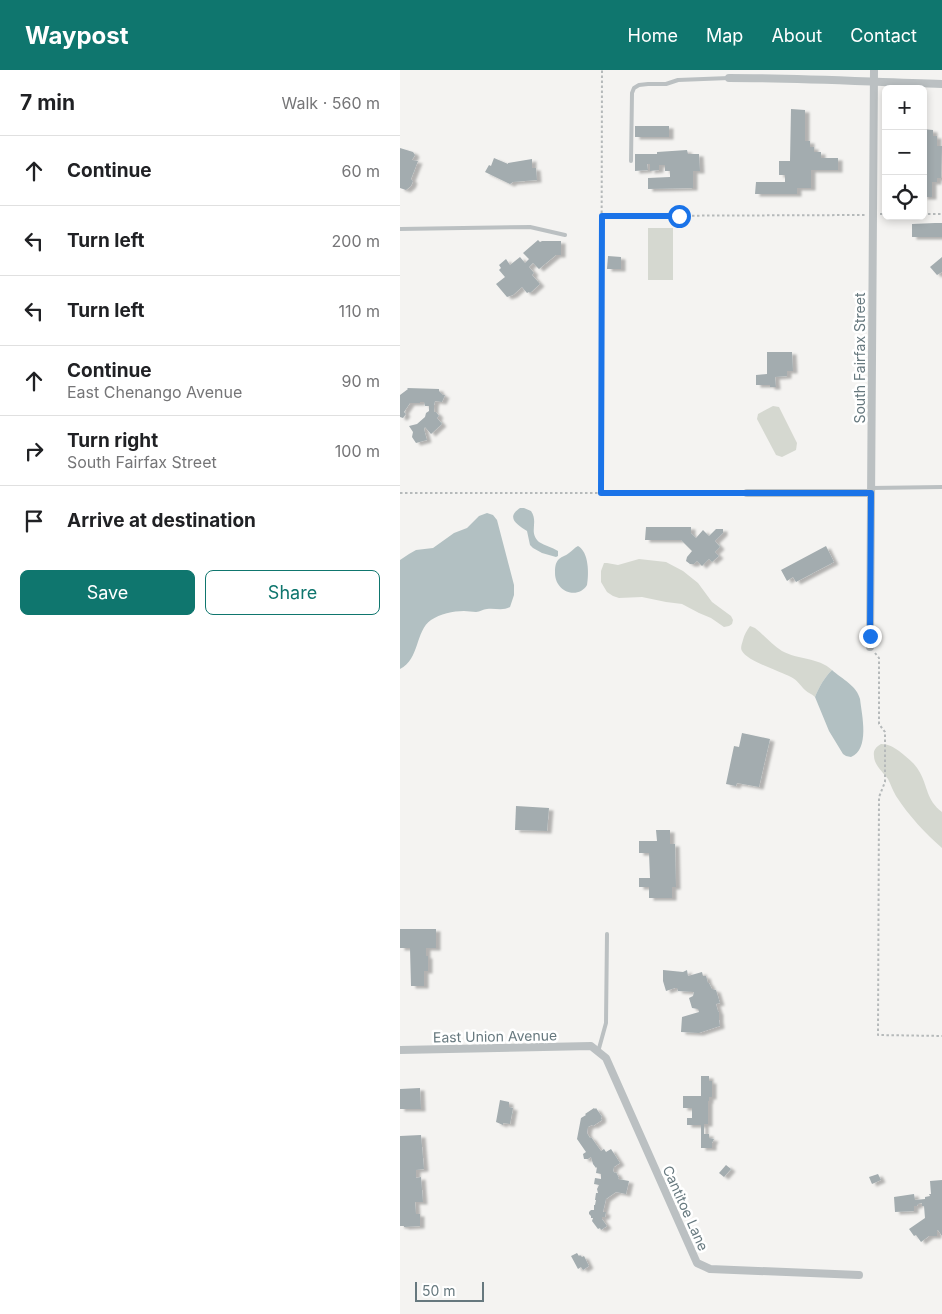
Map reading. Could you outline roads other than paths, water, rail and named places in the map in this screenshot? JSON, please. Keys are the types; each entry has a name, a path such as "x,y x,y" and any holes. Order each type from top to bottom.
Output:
{"street":[{"name":"South Fairfax Street","path":"870,647 874,70"},
{"path":"730,78 791,78 942,84"},
{"path":"747,494 871,491"},
{"name":"Cantitoe Lane","path":"591,1046 606,1058 697,1263 710,1269 859,1275"},
{"name":"East Union Avenue","path":"400,1050 591,1046"}],"lane":[{"path":"630,161 632,93 634,88 648,84 666,84 678,80 730,78"},
{"path":"400,229 522,226 540,228 565,236"},
{"path":"871,491 942,487"},
{"path":"598,1052 606,1023 607,934"}]}
